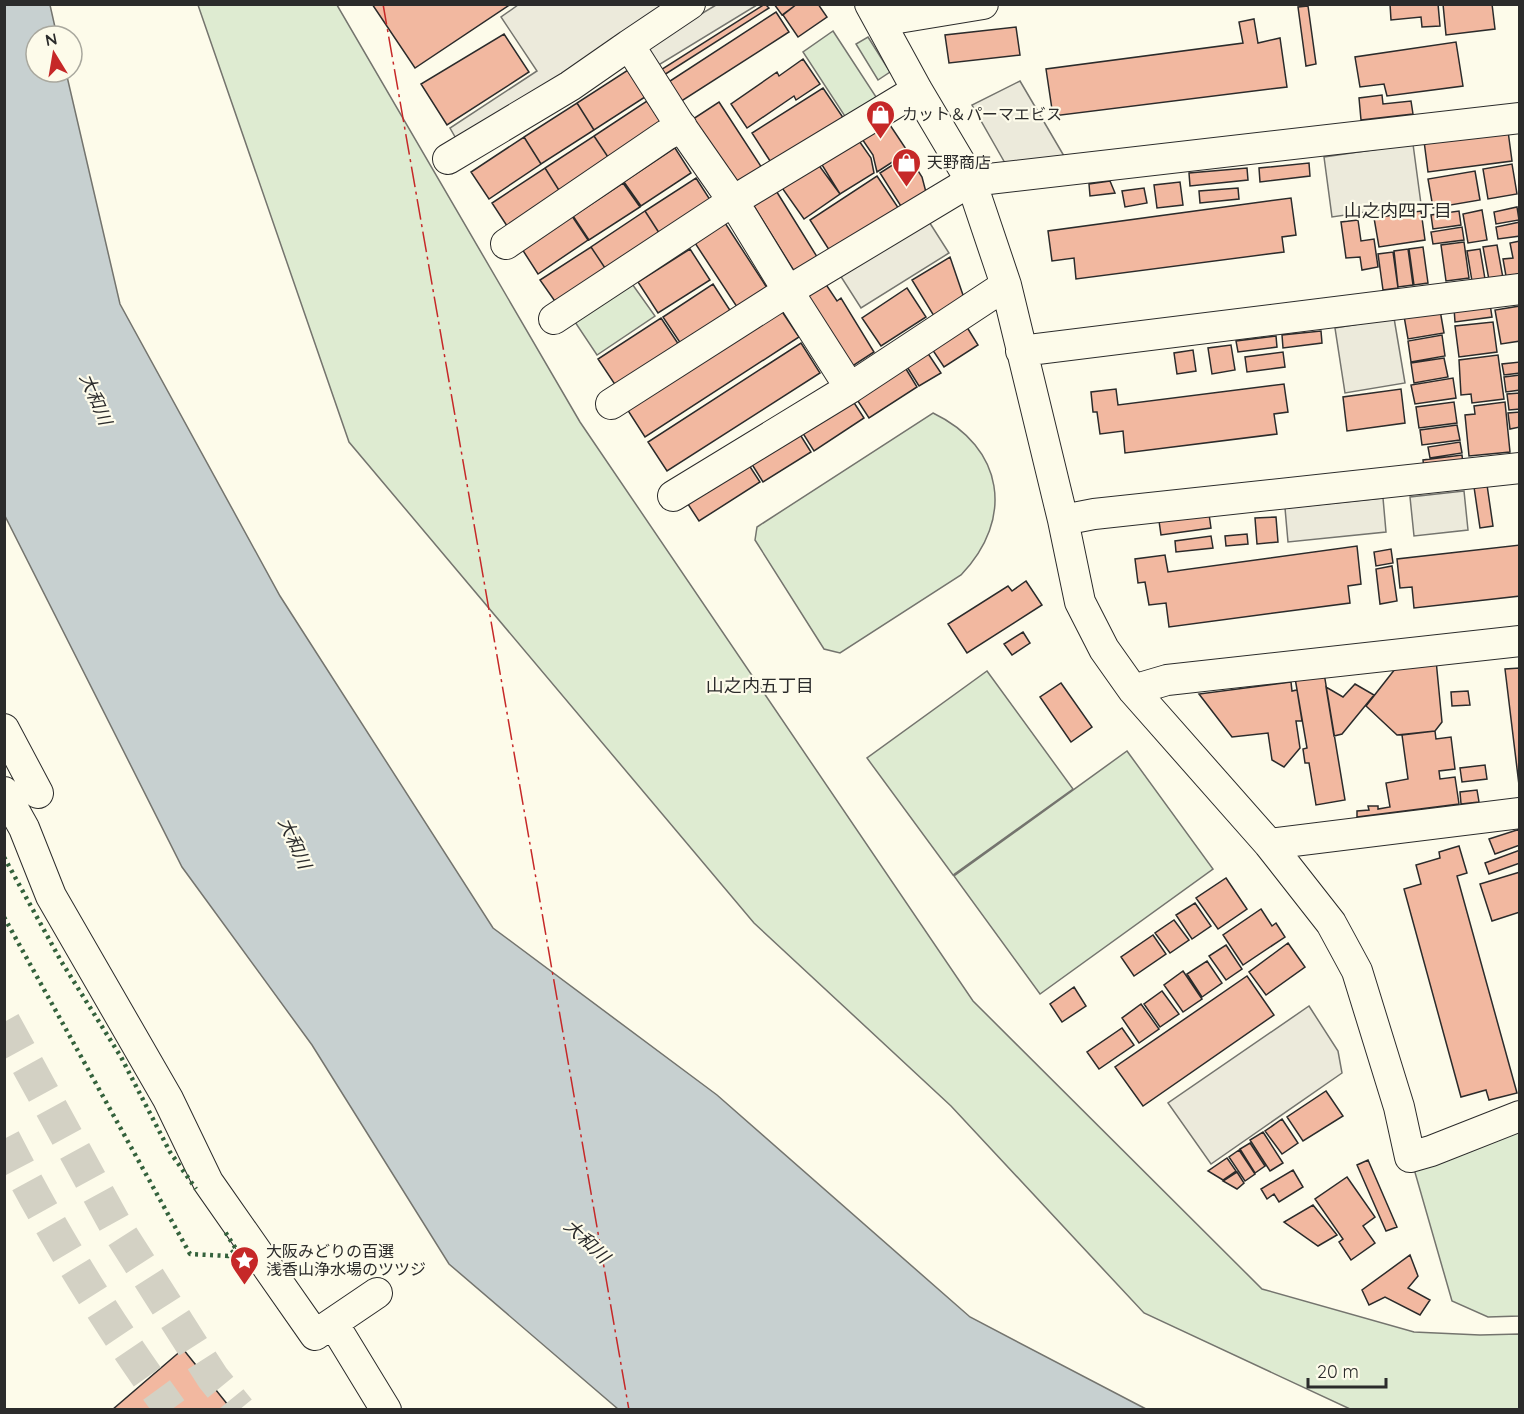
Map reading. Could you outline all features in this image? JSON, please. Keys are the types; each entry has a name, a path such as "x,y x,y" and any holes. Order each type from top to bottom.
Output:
{"street":[{"path":"448,159 570,86 690,4"},
{"path":"983,4 875,13 971,181 1006,285 1063,520 1080,602 1104,649 1133,690 1269,844 1331,923 1357,971 1399,1107 1410,1157 1520,1116"},
{"path":"629,45 733,201 850,388"},
{"path":"554,319 733,201 917,90"},
{"path":"611,404 788,291 971,181 1520,118"},
{"path":"506,244 666,135 682,127"},
{"path":"673,496 850,388 1006,285"},
{"path":"1021,351 1520,289"},
{"path":"1063,520 1094,514 1520,468"},
{"path":"1133,690 1167,680 1520,640"},
{"path":"4,729 38,793"},
{"path":"4,792 24,828 51,896 168,1099 208,1182 315,1335 378,1293"},
{"path":"1269,844 1520,813"},
{"path":"333,1323 386,1410"}],"green space":[{"path":"198,5 337,5 580,422 973,1001 1262,1289 1414,1332 1519,1334 1519,1409 1350,1409 1144,1313 951,1106 754,923 349,442"},
{"path":"833,31 880,103 850,124 803,52"},
{"path":"868,37 890,72 878,80 856,44"},
{"path":"630,281 655,316 597,355 573,319"},
{"path":"933,413 957,427 975,445 987,464 994,486 995,508 989,531 978,553 961,575 840,653 824,649 755,540 757,527"},
{"path":"987,671 1073,789 953,875 867,758"},
{"path":"1127,751 1213,869 1040,994 954,876"},
{"path":"1519,1125 1519,1316 1488,1317 1452,1301 1414,1169"}],"shaded area":[{"path":"518,5 668,5 458,142 450,128 537,71 501,17"},
{"path":"716,5 757,5 657,66 646,47"},
{"path":"1020,81 1064,156 1005,163 972,105"},
{"path":"1413,144 1421,204 1332,217 1324,157"},
{"path":"926,217 949,253 861,308 838,272"},
{"path":"1394,318 1405,383 1345,393 1335,328"},
{"path":"1464,491 1468,530 1414,536 1410,497"},
{"path":"1383,498 1386,532 1288,542 1285,508"},
{"path":"1309,1006 1338,1051 1342,1073 1211,1164 1168,1103"}],"water":[{"name":"大和川","path":"5,4 50,5 54,24 24,24 24,84 69,84 120,304 280,596 493,928 717,1095 970,1317 1146,1409 618,1409 449,1264 312,1045 182,867 5,516"}],"building":[{"path":"372,4 511,4 415,68"},
{"path":"765,4 769,8 664,75 659,71"},
{"path":"774,4 797,4 782,15"},
{"path":"797,4 818,4 827,17 798,37 783,15"},
{"path":"1390,4 1438,4 1440,26 1422,27 1421,17 1391,20"},
{"path":"1443,4 1492,4 1495,29 1446,35"},
{"path":"1308,6 1316,64 1306,66 1298,7"},
{"path":"776,12 789,32 680,102 667,83"},
{"path":"1254,19 1258,43 1280,38 1287,87 1053,116 1046,69 1243,43 1239,22"},
{"path":"1016,27 1020,55 949,63 945,35"},
{"path":"504,34 529,72 447,125 421,84"},
{"path":"1456,42 1463,86 1387,96 1384,84 1360,87 1355,57"},
{"path":"803,59 820,84 796,100 794,96 747,128 731,104 777,72 779,76"},
{"path":"628,70 645,97 594,130 577,103"},
{"path":"823,88 844,119 772,164 752,133"},
{"path":"1382,95 1383,104 1411,101 1413,114 1361,120 1359,98"},
{"path":"647,101 665,128 612,163 594,136"},
{"path":"719,102 764,171 735,189 690,121"},
{"path":"577,103 594,130 541,164 524,137"},
{"name":"カット＆パーマエビス","path":"884,116 908,152 877,172 873,155 858,133"},
{"path":"1508,131 1512,161 1428,172 1424,141"},
{"path":"855,135 871,158 874,173 840,194 819,160"},
{"path":"594,136 612,163 562,195 545,168"},
{"path":"524,137 541,164 489,199 471,172"},
{"path":"675,148 691,173 641,206 624,182"},
{"name":"天野商店","path":"908,155 922,177 927,196 904,211 880,173"},
{"path":"815,160 840,194 804,219 780,185"},
{"path":"1309,163 1310,176 1260,182 1259,168"},
{"path":"1512,164 1517,194 1488,199 1483,169"},
{"path":"545,168 562,195 509,229 492,203"},
{"path":"1247,168 1248,180 1190,186 1189,173"},
{"path":"1475,171 1480,200 1433,208 1428,179"},
{"path":"877,176 901,212 833,256 810,220"},
{"path":"696,178 714,206 663,239 645,211"},
{"path":"1110,181 1115,193 1090,196 1089,184"},
{"path":"1180,182 1183,205 1157,208 1154,185"},
{"path":"623,183 640,207 589,240 573,216"},
{"path":"1144,188 1147,203 1125,207 1122,191"},
{"path":"1238,188 1239,199 1200,203 1199,191"},
{"path":"775,189 819,260 796,274 752,203"},
{"path":"1291,198 1296,235 1282,237 1284,252 1076,279 1074,258 1052,261 1048,231"},
{"path":"1517,207 1519,220 1496,224 1494,212"},
{"path":"1482,210 1487,240 1468,243 1463,214"},
{"path":"645,211 663,239 609,274 591,247"},
{"path":"1421,211 1425,240 1379,247 1374,218"},
{"path":"1459,211 1461,225 1433,229 1431,215"},
{"path":"572,216 588,240 538,274 522,249"},
{"path":"1358,220 1361,241 1374,239 1378,267 1362,270 1360,257 1346,258 1341,222"},
{"path":"1520,222 1520,236 1498,239 1496,227"},
{"path":"725,223 771,294 741,313 695,243"},
{"path":"1462,227 1464,240 1433,244 1431,232"},
{"path":"1520,241 1520,274 1506,276 1503,259 1513,258 1510,243"},
{"path":"1464,242 1469,278 1446,281 1441,245"},
{"path":"1497,245 1503,278 1489,280 1483,247"},
{"path":"591,247 609,274 559,307 540,280"},
{"path":"1423,247 1428,283 1414,285 1409,249"},
{"path":"690,249 710,280 658,313 638,282"},
{"path":"1408,249 1413,285 1398,287 1394,251"},
{"path":"1480,249 1485,279 1472,281 1467,251"},
{"path":"1393,252 1398,288 1383,290 1378,254"},
{"path":"950,257 964,298 934,316 912,280"},
{"path":"825,283 837,301 841,298 874,352 851,367 806,295"},
{"path":"713,284 733,315 683,347 663,317"},
{"path":"907,288 926,317 881,346 862,318"},
{"path":"1490,304 1492,317 1455,322 1454,308"},
{"path":"1520,306 1520,341 1501,344 1495,310"},
{"path":"781,310 799,337 645,437 627,409"},
{"path":"1440,310 1444,333 1408,339 1404,316"},
{"path":"661,318 681,348 618,389 598,359"},
{"path":"1493,322 1497,352 1459,357 1455,326"},
{"path":"965,324 978,345 944,367 930,346"},
{"path":"1321,331 1322,343 1283,348 1282,335"},
{"path":"1442,335 1445,356 1411,362 1408,341"},
{"path":"1276,336 1277,347 1238,352 1236,341"},
{"path":"801,343 820,373 667,471 648,442"},
{"path":"1231,345 1235,370 1212,374 1208,348"},
{"path":"925,349 941,373 919,386 904,362"},
{"path":"1193,350 1196,371 1177,374 1174,353"},
{"path":"1283,352 1285,367 1247,372 1245,357"},
{"path":"1498,355 1504,399 1472,403 1471,394 1461,395 1459,360"},
{"path":"1444,358 1448,377 1414,383 1411,363"},
{"path":"1520,362 1520,373 1504,375 1502,364"},
{"path":"903,364 917,387 869,418 854,395"},
{"path":"1520,375 1520,390 1506,392 1504,377"},
{"path":"1453,378 1456,398 1415,404 1411,385"},
{"path":"1284,384 1288,412 1274,414 1277,434 1125,453 1123,431 1100,434 1097,412 1093,412 1091,392 1116,389 1118,405"},
{"path":"1401,389 1405,423 1347,431 1343,397"},
{"path":"1520,393 1520,409 1509,410 1507,394"},
{"path":"849,395 864,418 814,451 799,427"},
{"path":"1454,402 1457,423 1419,428 1416,407"},
{"path":"1505,402 1510,452 1469,456 1465,415 1475,414 1474,406"},
{"path":"1520,412 1520,427 1510,429 1508,413"},
{"path":"1457,425 1460,440 1422,445 1420,430"},
{"path":"796,428 811,452 763,482 748,458"},
{"path":"1460,442 1462,453 1430,458 1428,447"},
{"path":"1462,455 1463,464 1424,469 1423,460"},
{"path":"745,459 760,482 699,521 684,498"},
{"path":"1487,485 1493,526 1480,528 1474,487"},
{"path":"1209,514 1211,528 1161,535 1159,521"},
{"path":"1276,517 1278,542 1257,544 1255,518"},
{"path":"1247,534 1248,544 1226,546 1225,536"},
{"path":"1211,536 1213,548 1176,552 1175,541"},
{"path":"1520,545 1520,596 1414,608 1412,587 1400,588 1397,559"},
{"path":"1357,546 1361,584 1348,586 1350,603 1169,627 1166,603 1149,605 1145,582 1138,583 1135,559 1165,555 1168,572"},
{"path":"1391,549 1393,563 1376,566 1374,552"},
{"path":"1392,566 1397,601 1380,604 1376,569"},
{"path":"1026,581 1042,605 967,653 948,624 1008,586 1012,591"},
{"path":"1023,632 1030,643 1012,655 1004,644"},
{"path":"1436,660 1442,722 1435,731 1397,735 1366,706 1399,664"},
{"path":"1520,668 1520,785 1519,785 1505,669"},
{"path":"1324,673 1345,800 1316,805 1309,763 1305,763 1303,749 1307,748 1295,678"},
{"path":"1291,682 1292,691 1297,690 1302,721 1296,721 1300,748 1284,767 1272,760 1268,733 1232,737 1199,694"},
{"path":"1061,683 1092,727 1071,742 1040,697"},
{"path":"1355,684 1374,695 1342,734 1334,736 1326,687 1343,697"},
{"path":"1468,691 1470,705 1452,706 1451,692"},
{"path":"1435,731 1436,739 1451,737 1455,769 1439,771 1440,779 1455,777 1459,804 1357,817 1357,811 1369,810 1368,806 1378,806 1378,809 1390,807 1386,783 1408,779 1402,735"},
{"path":"1485,765 1487,779 1462,782 1460,768"},
{"path":"1477,790 1479,802 1461,804 1460,792"},
{"path":"1520,829 1520,845 1495,854 1489,839"},
{"path":"1459,846 1467,873 1457,876 1517,1093 1489,1100 1486,1090 1461,1097 1404,889 1421,884 1416,865 1440,858 1439,852"},
{"path":"1520,850 1520,863 1489,874 1485,863"},
{"path":"1520,872 1520,912 1492,921 1480,884"},
{"path":"1226,878 1247,909 1218,929 1196,898"},
{"path":"1195,903 1211,926 1192,939 1176,915"},
{"path":"1261,909 1272,926 1276,923 1285,937 1243,965 1223,935"},
{"path":"1174,920 1189,940 1170,953 1155,933"},
{"path":"1153,935 1166,954 1134,976 1121,957"},
{"path":"1288,943 1305,967 1266,995 1249,972"},
{"path":"1226,945 1242,969 1226,980 1209,956"},
{"path":"1207,961 1222,983 1202,997 1187,974"},
{"path":"1183,971 1202,999 1183,1012 1164,985"},
{"path":"1247,976 1274,1015 1143,1106 1115,1067"},
{"path":"1074,987 1086,1006 1062,1022 1050,1004"},
{"path":"1162,991 1179,1014 1160,1027 1144,1004"},
{"path":"1141,1004 1159,1029 1139,1043 1122,1018"},
{"path":"1122,1028 1134,1045 1099,1069 1087,1052"},
{"path":"1326,1091 1343,1116 1303,1141 1287,1117"},
{"path":"1282,1119 1298,1143 1282,1154 1265,1131"},
{"path":"1263,1132 1283,1163 1270,1171 1250,1140"},
{"path":"1250,1143 1265,1166 1255,1173 1240,1149"},
{"path":"1239,1150 1255,1174 1245,1181 1229,1157"},
{"path":"1227,1158 1236,1171 1223,1180 1208,1171"},
{"path":"1368,1160 1397,1227 1386,1231 1357,1165"},
{"path":"1293,1170 1303,1187 1279,1202 1274,1194 1267,1199 1261,1189"},
{"path":"1237,1172 1244,1183 1237,1189 1223,1181"},
{"path":"1347,1177 1375,1217 1363,1226 1375,1243 1351,1260 1339,1242 1343,1239 1315,1199"},
{"path":"1313,1205 1337,1235 1318,1246 1284,1222"},
{"path":"1410,1255 1418,1276 1408,1288 1430,1300 1420,1315 1385,1297 1369,1305 1362,1290"},
{"path":"183,1349 232,1410 112,1410"}],"tunnel":[{"path":"4,1022 117,1228 213,1378 239,1410"},
{"path":"4,1139 41,1209 82,1278 125,1345 171,1410"}],"hedge":[{"path":"4,857 61,961 121,1057 170,1152 196,1189"},
{"path":"4,917 190,1254 228,1256 236,1249 224,1230"}],"power":[{"path":"383,4 629,1410"}],"place":[{"name":"カット＆パーマエビス","path":"881,140"},
{"name":"天野商店","path":"906,188"},
{"name":"大阪みどりの百選 浅香山浄水場のツツジ","path":"245,1286"}],"district":[{"name":"山之内四丁目","path":"1398,210"},
{"name":"山之内五丁目","path":"760,685"}]}
